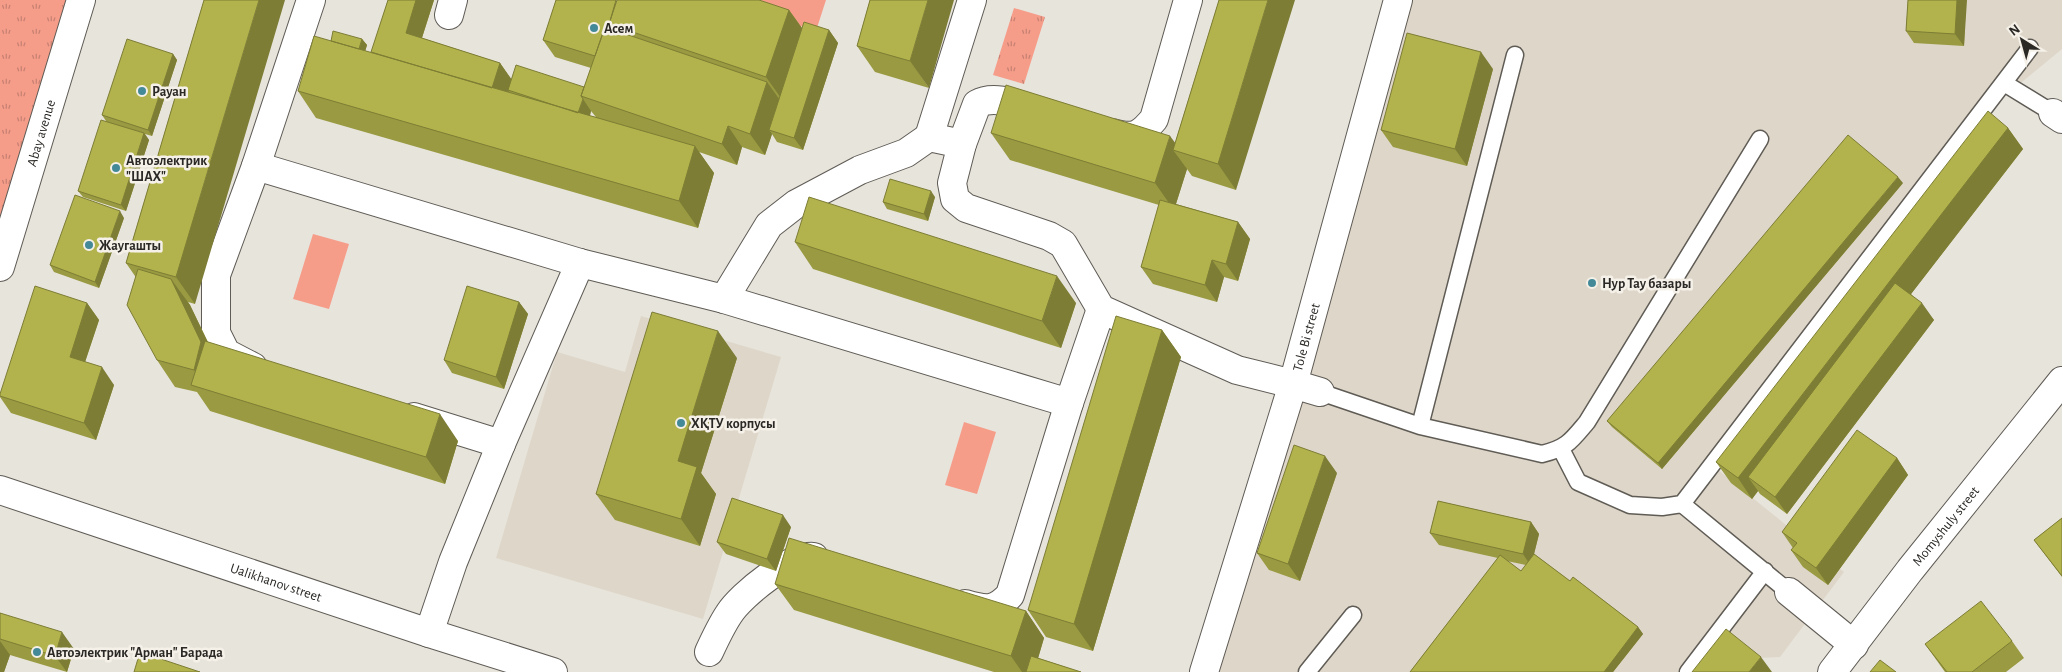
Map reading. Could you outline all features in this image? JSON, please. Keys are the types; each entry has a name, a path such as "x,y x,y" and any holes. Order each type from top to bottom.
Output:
{"street":[{"name":"Abay avenue","path":"0,267 81,0"},
{"path":"275,374 256,369 226,353 216,333 216,275 256,166 311,0"},
{"path":"724,299 769,226 796,204 860,170 906,153 929,137 972,0"},
{"path":"1090,126 1127,137 1143,132 1154,119 1188,0"},
{"name":"Tole Bi street","path":"1204,672 1293,384 1398,0"},
{"path":"1062,118 997,100 986,99 977,104 962,144 952,183 955,198 966,208 1049,236 1063,244 1101,310 1237,370 1320,392"},
{"path":"929,137 962,144"},
{"path":"256,166 580,263 724,299 1069,403"},
{"path":"429,633 454,562 501,444 580,263"},
{"path":"939,595 985,610 997,606 1010,595 1069,403 1101,310"},
{"name":"Momyshuly street","path":"1832,672 1910,570 2062,381"},
{"path":"388,409 501,444"},
{"name":"Ualikhanov street","path":"0,490 429,633 519,667 554,672"},
{"path":"709,652 730,612 748,594 780,570 798,559 811,556 838,563"},
{"path":"1789,592 1854,645"}],"lane":[{"path":"1682,504 2030,48"},
{"path":"1420,426 1515,55"},
{"path":"2004,83 2057,116"},
{"path":"1320,392 1420,426 1542,454 1561,449 1570,444 1587,422 1760,139"},
{"path":"1561,449 1578,482 1630,505 1662,506 1682,504 1789,592"},
{"path":"1688,672 1765,571"},
{"path":"1307,672 1353,614"}],"shaded area":[{"name":"Нур Тау базары","path":"1412,0 2062,0 2062,49 1999,101 1712,465 1844,572 1780,657 1757,658 1723,672 1216,672"},
{"path":"641,316 781,357 703,619 496,558 557,352 625,372"}],"green space":[{"path":"0,0 78,0 0,259"},
{"path":"739,0 826,0 816,31 737,6"},
{"path":"1014,8 1045,17 1024,84 993,75"},
{"path":"313,234 349,244 329,309 293,299"},
{"path":"964,422 996,432 977,494 945,485"}],"building":[{"path":"204,0 259,0 176,277 126,263"},
{"path":"388,0 416,0 406,33 500,63 492,88 371,52"},
{"path":"556,0 616,0 608,28 605,27 595,56 543,40"},
{"path":"617,0 759,0 789,10 766,77 609,24"},
{"path":"870,0 928,0 910,61 857,46"},
{"path":"1219,0 1268,0 1218,164 1173,150"},
{"path":"1908,0 1957,0 1955,34 1906,31"},
{"path":"804,22 829,30 794,138 769,130"},
{"path":"605,27 767,82 750,134 728,126 722,144 581,96"},
{"path":"333,31 362,39 359,49 331,41"},
{"path":"1407,33 1481,52 1455,149 1381,130"},
{"path":"314,36 695,146 679,201 298,91"},
{"name":"Рауан","path":"127,39 173,54 148,130 102,115"},
{"path":"516,65 584,87 581,96 583,99 578,113 508,90"},
{"path":"1006,85 1170,136 1155,183 991,133"},
{"path":"1988,111 2008,128 1738,478 1716,462"},
{"name":"Автоэлектрик \"ШАХ\"","path":"101,120 144,133 121,205 78,191"},
{"path":"1848,135 1898,177 1658,463 1607,421"},
{"path":"890,179 931,191 924,214 883,202"},
{"name":"Жаугашты","path":"75,195 120,211 95,282 50,265"},
{"path":"809,197 1057,276 1042,321 795,242"},
{"path":"1160,200 1238,222 1226,264 1212,260 1205,285 1141,267"},
{"path":"138,269 171,279 201,342 194,370 157,360 127,305"},
{"path":"1895,283 1922,303 1775,497 1748,477"},
{"path":"35,286 87,303 70,357 102,367 84,423 0,396"},
{"path":"467,286 519,302 496,377 444,360"},
{"path":"652,312 718,331 678,461 697,467 681,519 596,494"},
{"path":"1116,316 1162,330 1074,624 1028,610"},
{"path":"205,341 440,414 426,457 191,385"},
{"path":"1857,430 1897,458 1816,568 1791,550 1797,543 1782,532"},
{"path":"1294,445 1325,456 1288,564 1257,553"},
{"path":"732,498 783,515 767,559 717,542"},
{"path":"1438,501 1531,522 1523,554 1430,533"},
{"path":"2062,518 2062,576 2034,540"},
{"path":"789,538 1026,611 1011,656 775,584"},
{"path":"1534,554 1570,581 1573,577 1638,627 1604,672 1410,672 1500,555 1521,571"},
{"path":"1981,601 2012,641 1972,672 1947,672 1925,644"},
{"path":"0,613 62,632 55,656 0,639"},
{"path":"1726,629 1761,657 1749,672 1692,672"},
{"path":"140,652 200,672 134,672"},
{"path":"1031,656 1081,672 1026,672"},
{"path":"1880,660 1896,672 1870,672"}],"place":[{"name":"Асем","path":"594,28"},
{"name":"Рауан","path":"142,91"},
{"name":"Автоэлектрик \"ШАХ\"","path":"116,168"},
{"name":"Жаугашты","path":"89,245"},
{"name":"Нур Тау базары","path":"1592,283"},
{"name":"ХҚТУ корпусы","path":"681,423"},
{"name":"Автоэлектрик \"Арман\" Барада","path":"37,652"}]}
